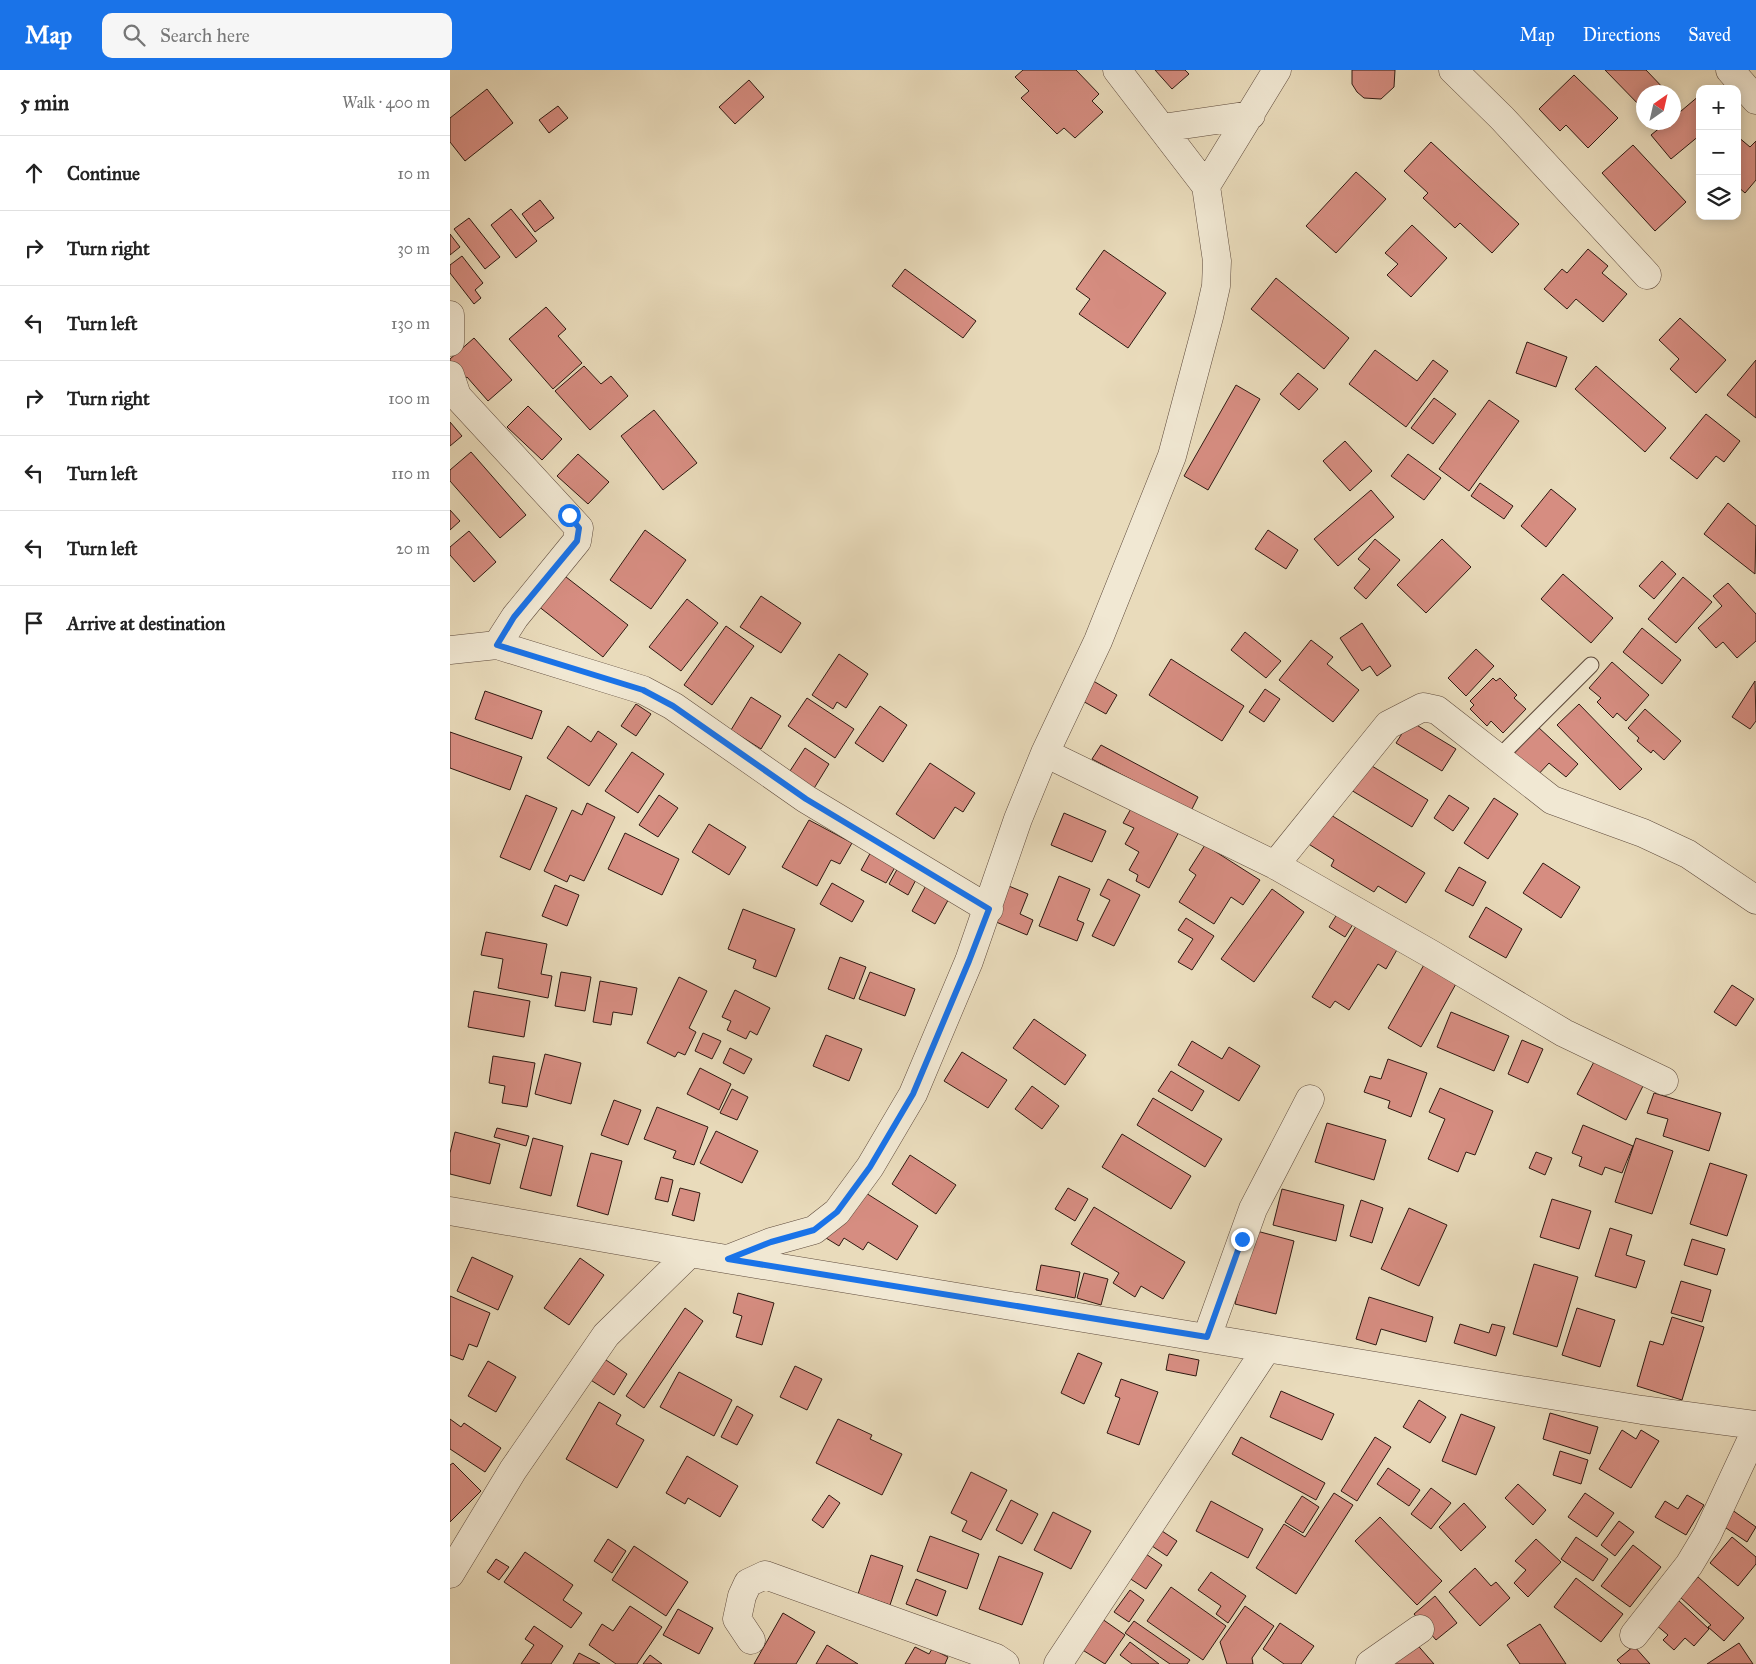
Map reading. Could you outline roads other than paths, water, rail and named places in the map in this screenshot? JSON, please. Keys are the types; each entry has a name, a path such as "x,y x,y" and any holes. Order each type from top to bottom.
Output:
{"street":[{"path":"728,1259 771,1242 814,1230 837,1212 870,1167 913,1094 989,909 1018,819 1045,753 1098,641 1172,456 1216,286 1217,261 1206,186 1117,70"},
{"path":"1206,186 1277,70"},
{"path":"1453,70 1502,118 1647,275"},
{"path":"1730,70 1756,100"},
{"path":"1162,128 1251,115"},
{"path":"450,315 450,342"},
{"path":"450,375 457,396 579,528 577,541 514,617 497,645"},
{"path":"450,650 497,645 643,690 673,706 806,799 989,909"},
{"path":"1275,865 1388,724 1423,707 1438,710 1500,757 1552,800 1643,832 1688,854 1756,900"},
{"path":"1045,753 1275,865 1564,1033 1664,1081"},
{"path":"1207,1337 1253,1209 1310,1100"},
{"path":"450,1211 690,1253 1642,1410 1756,1425"},
{"path":"450,1574 512,1470 606,1335 690,1253"},
{"path":"1058,1664 1266,1348"},
{"path":"1634,1634 1689,1565 1703,1543 1756,1430"},
{"path":"751,1640 737,1618 742,1596 748,1583 765,1576 996,1658 1005,1664"},
{"path":"1370,1664 1420,1629"}],"lane":[{"path":"1500,757 1590,665"}]}
